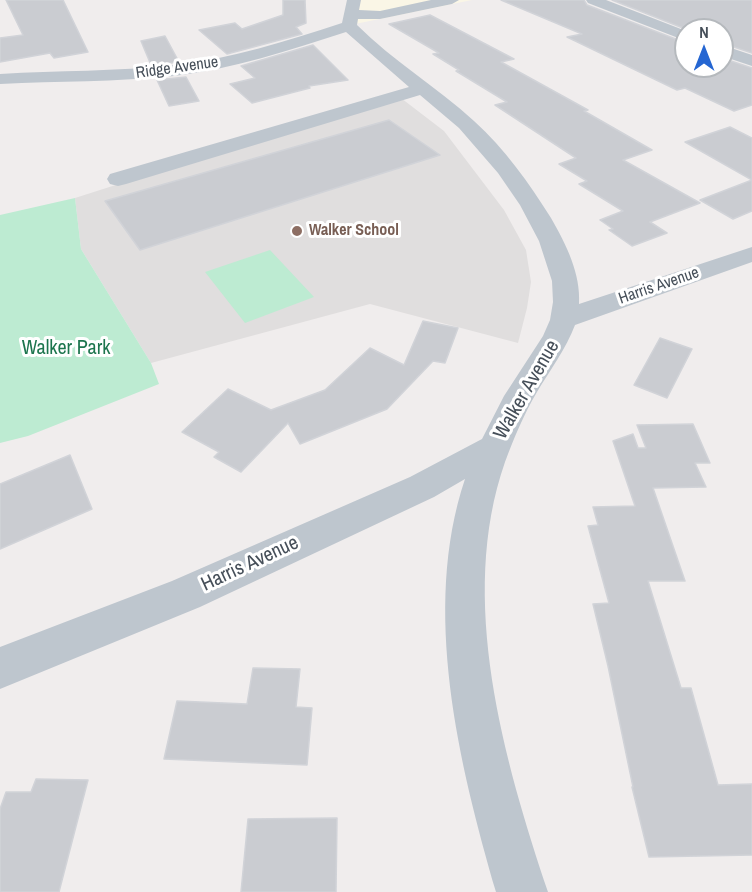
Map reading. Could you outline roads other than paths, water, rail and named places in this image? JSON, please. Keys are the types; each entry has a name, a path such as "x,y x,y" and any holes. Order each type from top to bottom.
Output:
{"street":[{"name":"Ridge Avenue","path":"0,79 120,75 183,69 246,58 352,14 380,15 452,0"},
{"path":"592,0 674,31"},
{"name":"Walker Avenue","path":"352,14 375,52 474,132 496,157 534,212 559,258 566,290 565,319 542,364 516,403 495,447 472,519 466,624 471,688 480,745 494,806 522,892"},
{"path":"734,54 752,61"},
{"path":"118,179 421,89"},
{"name":"Harris Avenue","path":"565,319 752,254"},
{"name":"Harris Avenue","path":"0,668 186,594 422,487 495,447"}],"place":[{"name":"Walker School","path":"297,231"}],"park label":[{"name":"Walker Park","path":"66,349"}]}
